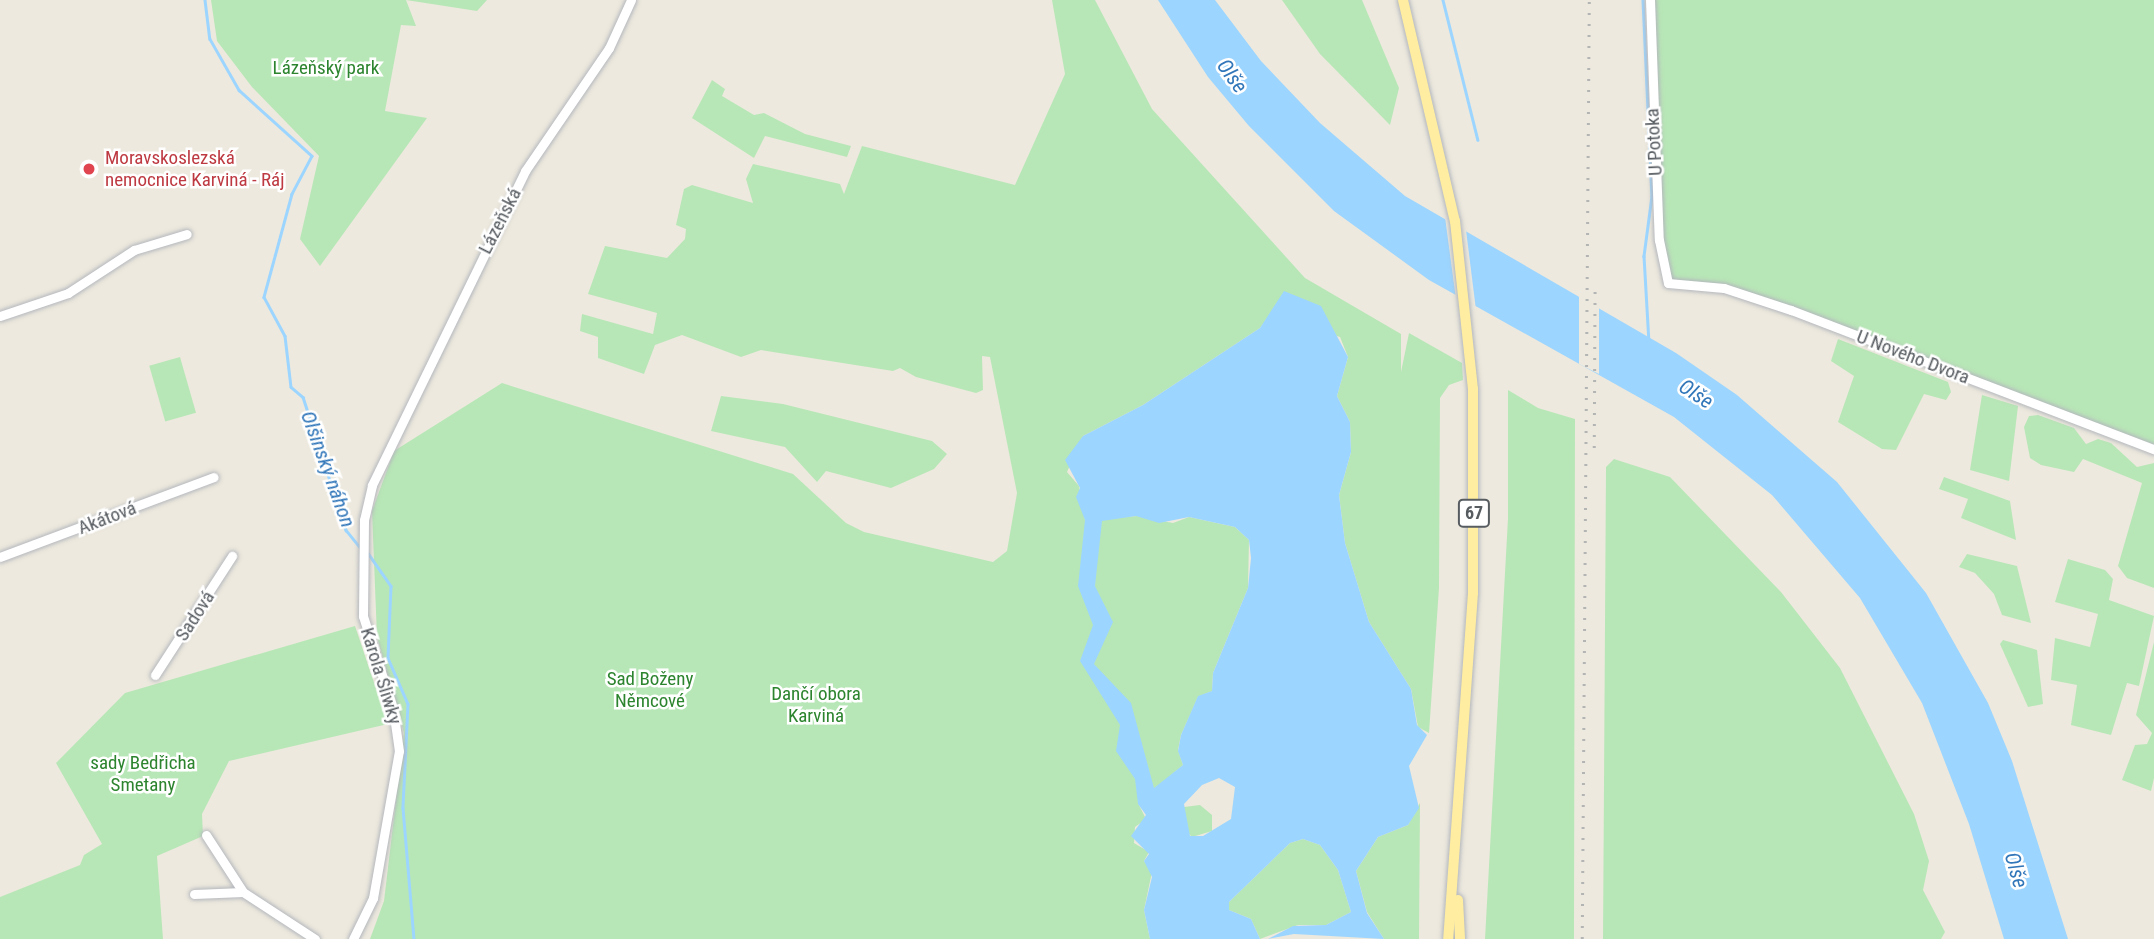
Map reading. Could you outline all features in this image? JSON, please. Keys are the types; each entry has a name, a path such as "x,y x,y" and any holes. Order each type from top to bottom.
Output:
{"main road":[{"name":"67","path":"1403,0 1441,147 1462,268 1473,388 1473,593 1457,863 1448,939"},
{"name":"67","path":"1457,863 1460,939"}],"street":[{"name":"Lázeňská","path":"385,451 525,171 609,48 631,0"},
{"name":"U Potoka","path":"1650,0 1659,240 1668,283"},
{"path":"0,316 68,293 134,250 187,234"},
{"name":"U Nového Dvora","path":"1668,283 1724,288 1791,310 2154,449"},
{"name":"Karola Śliwky","path":"353,939 373,898 399,751 393,709 363,616 364,537 372,485 385,451"},
{"name":"Akátová","path":"0,557 214,477"},
{"name":"Sadová","path":"155,675 232,556"},
{"path":"206,835 243,892 315,939"},
{"path":"194,894 243,892"}],"green space":[{"name":"Lázeňský park","path":"211,0 406,0 416,26 401,25 385,111 427,118 320,266 300,239 319,156 252,87 217,41"},
{"path":"406,0 487,0 477,11"},
{"name":"Sad Boženy Němcové","path":"1052,0 1095,0 1152,109 1305,278 1401,334 1401,372 1409,333 1462,363 1463,380 1449,385 1440,398 1439,588 1429,733 1418,727 1411,689 1369,622 1345,543 1339,495 1351,452 1350,422 1337,396 1348,357 1340,337 1270,315 1260,328 1143,405 1083,436 1067,472 1079,486 1085,520 1137,516 1173,523 1189,517 1235,527 1249,540 1248,588 1213,673 1212,691 1198,697 1181,735 1178,750 1183,765 1138,803 1146,819 1135,827 1134,843 1149,852 1144,861 1152,872 1144,910 1150,939 370,939 384,901 404,733 377,637 372,511 394,451 502,383 793,474 846,523 864,532 993,562 1007,551 1017,493 990,357 982,356 983,390 976,393 916,377 900,368 893,371 761,350 741,357 682,335 655,345 644,374 598,358 598,337 580,331 582,314 653,334 657,313 588,294 605,246 667,258 685,239 686,229 676,225 684,189 692,185 753,203 746,179 753,164 840,184 844,194 862,146 1015,185 1065,74"},
{"path":"1282,0 1362,0 1399,88 1390,125 1320,54"},
{"path":"1650,0 2154,0 2154,449 1724,288 1668,283 1659,240"},
{"path":"712,80 725,89 722,96 754,115 764,113 805,134 851,146 847,157 765,136 754,158 692,118"},
{"path":"1838,339 1948,382 1951,392 1946,400 1924,394 1896,450 1882,449 1838,422 1854,376 1831,361"},
{"path":"180,357 196,413 165,422 149,366"},
{"path":"1508,390 1538,408 1575,419 1574,939 1485,939 1508,518"},
{"path":"1982,395 2018,406 2009,481 1970,470"},
{"path":"721,396 783,404 932,441 947,454 934,469 891,488 826,471 817,482 785,447 711,431"},
{"path":"2038,415 2074,428 2086,444 2098,439 2111,443 2137,467 2154,463 2154,588 2127,578 2118,566 2142,483 2083,459 2074,472 2041,465 2030,458 2024,427 2029,416"},
{"path":"1614,459 1670,477 1781,592 1840,668 1914,814 1929,861 1923,890 1945,932 1941,939 1603,939 1606,467"},
{"path":"1944,477 2010,501 2016,540 1961,518 1968,499 1939,489"},
{"path":"1967,554 2017,566 2031,623 2002,615 1994,594 1975,573 1959,567"},
{"path":"2068,559 2105,570 2113,579 2109,600 2154,616 2139,686 2127,683 2111,735 2071,725 2077,685 2051,680 2055,638 2090,647 2098,614 2055,602"},
{"name":"sady Bedřicha Smetany","path":"355,626 388,724 229,761 202,814 203,836 157,856 163,939 0,939 0,897 80,865 84,855 102,844 56,763 125,693"},
{"path":"2003,640 2037,650 2043,704 2028,707 2000,644"},
{"path":"2154,642 2154,778 2151,791 2122,780 2135,745 2147,744 2152,733 2136,715"},
{"path":"1420,803 1419,939 1384,939 1367,912 1356,871 1378,837 1408,825"},
{"path":"1200,805 1212,815 1212,831 1192,837 1185,830 1184,807"},
{"path":"1303,839 1320,845 1338,870 1351,912 1326,925 1298,925 1260,939 1251,919 1229,910 1229,902 1290,843"}],"water":[{"name":"Olše","path":"1158,0 1215,0 1261,61 1320,123 1405,196 1676,353 1737,395 1837,482 1926,593 1988,703 2012,761 2068,939 2004,939 1969,824 1922,703 1860,598 1772,495 1674,417 1429,280 1334,211 1249,126 1208,77"},
{"path":"1284,291 1321,306 1348,357 1337,396 1350,422 1351,452 1339,495 1345,543 1369,622 1411,689 1417,725 1427,735 1409,766 1419,808 1408,825 1378,837 1356,871 1367,913 1384,939 1294,934 1268,939 1293,926 1326,925 1351,912 1338,870 1320,845 1303,839 1290,843 1229,902 1229,910 1251,919 1260,939 1150,939 1144,910 1152,877 1144,861 1149,854 1131,836 1146,815 1138,804 1135,779 1116,751 1120,725 1080,661 1093,625 1078,586 1085,520 1076,497 1080,488 1065,460 1083,436 1143,405 1260,328","holes":["1136,516 1159,523 1189,517 1235,527 1249,540 1251,558 1248,588 1213,673 1212,691 1198,696 1181,735 1178,751 1183,765 1154,788 1131,703 1094,664 1113,622 1095,586 1102,521","1219,778 1235,787 1231,819 1203,836 1190,836 1184,804 1202,785"]}],"pier":[{"path":"1445,217 1466,230 1476,310 1456,299"},
{"path":"1579,295 1599,307 1599,374 1579,364"}],"waterway":[{"name":"Olšinský náhon","path":"205,0 210,39 239,90 312,156 292,194 264,297 285,336 291,387 303,397 346,530 360,547"},
{"path":"1443,0 1478,140"},
{"path":"1643,0 1652,196 1644,256 1649,342"},
{"name":"Olšinský náhon","path":"368,553 391,586 388,658 408,704 403,808 414,939"}],"railway":[{"path":"1582,939 1589,0"},
{"path":"1594,448 1595,283"}],"place":[{"name":"Moravskoslezská nemocnice Karviná - Ráj","path":"89,169"}],"park label":[{"name":"Dančí obora Karviná","path":"816,705"}]}
